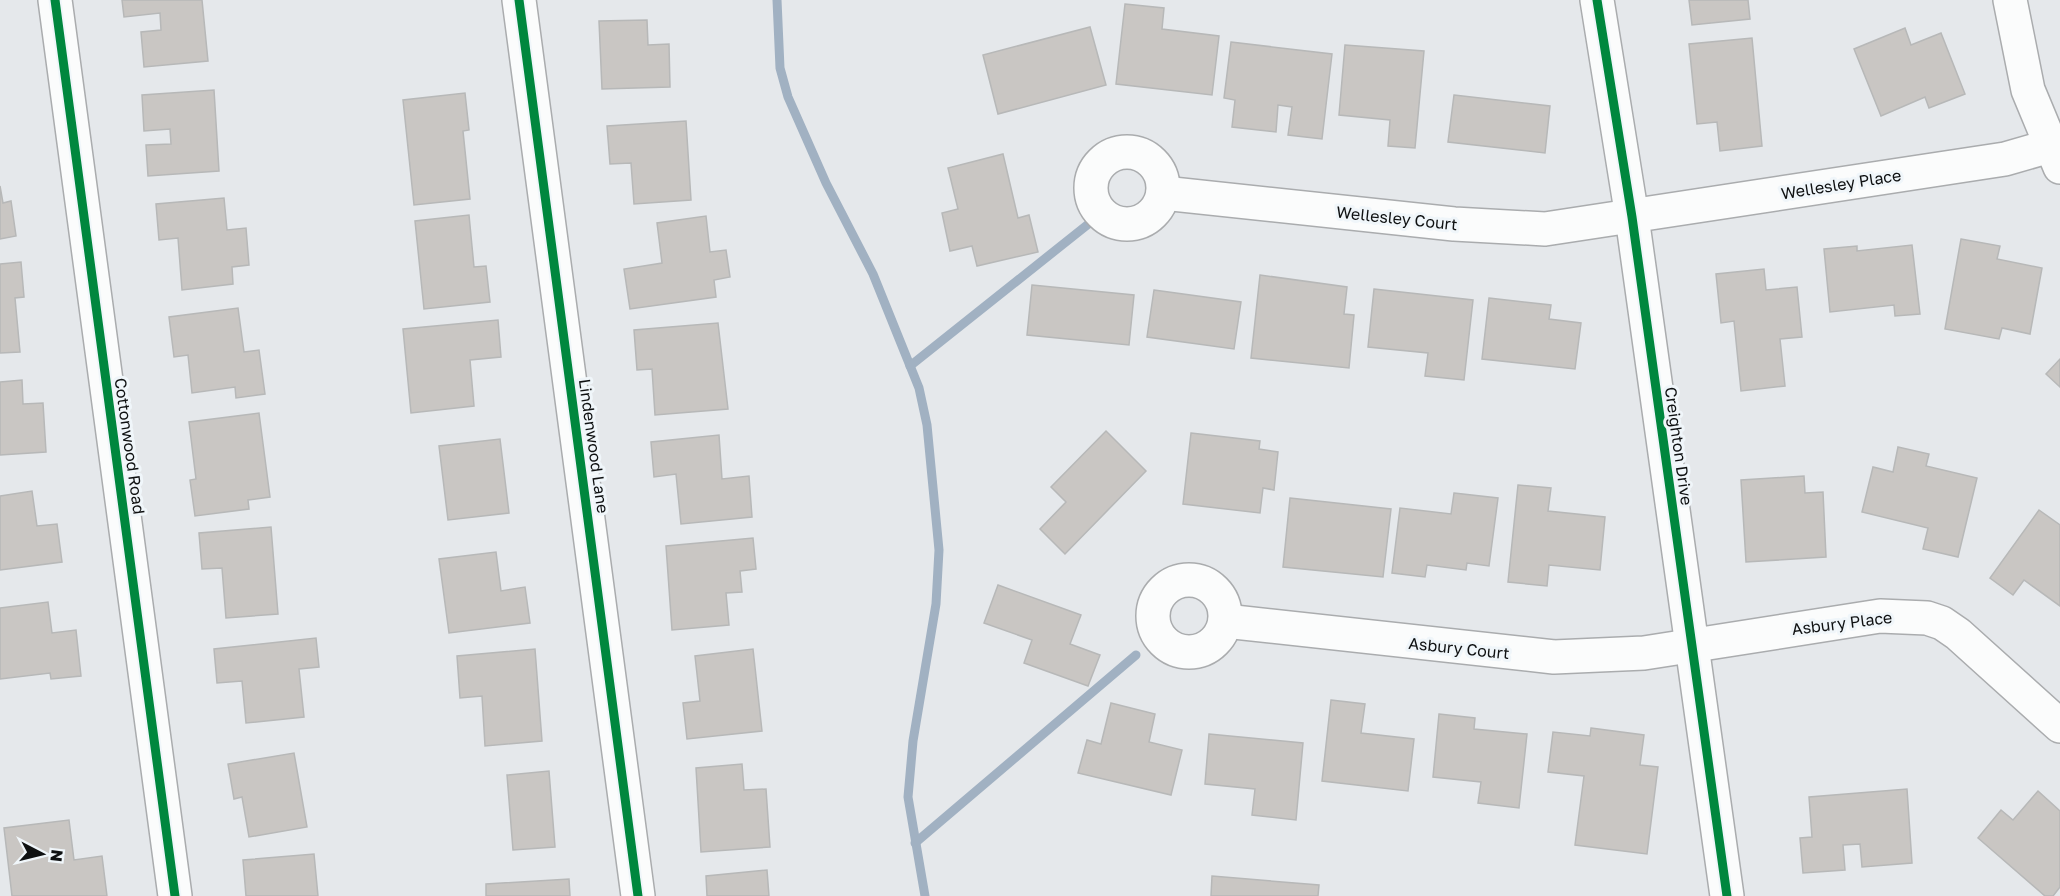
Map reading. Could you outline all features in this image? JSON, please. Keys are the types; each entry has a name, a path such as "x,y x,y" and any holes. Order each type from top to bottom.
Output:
{"street":[{"name":"Cottonwood Road","path":"55,0 175,896"},
{"name":"Lindenwood Lane","path":"519,0 638,896"},
{"name":"Creighton Drive","path":"1598,0 1632,216 1727,896"},
{"path":"2010,0 2028,90 2055,157"},
{"name":"Wellesley Place","path":"1632,216 2005,159 2055,157"},
{"name":"Wellesley Court","path":"1163,193 1511,228 1545,229 1632,216"},
{"name":"Asbury Place","path":"1693,646 1880,616 1927,618 1942,622 1959,634 2060,726"},
{"name":"Asbury Court","path":"1225,621 1554,657 1614,656 1693,646"}],"building":[{"path":"122,0 202,0 208,61 144,67 141,32 161,30 160,13 124,17"},
{"path":"1689,0 1748,0 1750,19 1692,25"},
{"path":"1125,4 1164,8 1162,29 1219,36 1212,95 1116,84"},
{"path":"647,20 648,45 669,44 670,87 602,89 599,21"},
{"path":"1090,27 1106,85 998,114 983,55"},
{"path":"1905,28 1911,45 1941,33 1965,94 1929,108 1925,97 1881,116 1854,49"},
{"path":"1752,38 1762,146 1720,151 1717,122 1697,124 1689,44"},
{"path":"1231,42 1332,54 1322,139 1288,135 1292,107 1278,105 1276,132 1232,127 1235,100 1224,98"},
{"path":"1345,45 1424,51 1415,148 1388,146 1390,120 1339,115"},
{"path":"214,90 219,171 148,176 146,145 171,144 170,129 144,131 142,95"},
{"path":"465,93 469,130 463,131 470,199 414,205 403,100"},
{"path":"1454,95 1550,106 1545,153 1448,142"},
{"path":"686,121 691,200 634,204 631,163 610,164 607,126"},
{"path":"1003,154 1018,218 1029,215 1038,252 977,266 972,246 950,251 942,213 958,209 948,168"},
{"path":"0,186 3,203 11,201 16,236 0,239"},
{"path":"224,198 227,230 246,228 249,265 232,267 233,284 182,290 178,238 159,240 156,204"},
{"path":"469,215 474,267 486,266 490,302 424,309 415,221"},
{"path":"706,216 710,252 726,250 730,277 714,280 716,297 630,309 624,269 662,263 657,223"},
{"path":"1961,239 2000,246 1997,259 2042,268 2030,334 2002,328 1999,339 1945,329"},
{"path":"1912,245 1920,314 1895,316 1894,305 1830,312 1824,249 1857,246 1857,251"},
{"path":"21,262 24,297 15,298 20,352 0,353 0,264"},
{"path":"1764,269 1766,290 1797,287 1802,337 1780,339 1785,386 1741,391 1734,321 1721,323 1716,274"},
{"path":"1260,275 1347,287 1344,314 1354,315 1349,368 1251,358"},
{"path":"1032,285 1134,295 1129,345 1027,335"},
{"path":"1374,289 1473,300 1464,380 1425,376 1428,353 1368,347"},
{"path":"1154,290 1241,302 1234,349 1147,337"},
{"path":"1489,298 1551,305 1549,319 1581,323 1575,369 1482,359"},
{"path":"238,308 244,352 259,350 265,394 236,398 235,387 192,393 188,355 174,357 169,317"},
{"path":"498,320 501,357 470,360 474,406 411,413 403,329"},
{"path":"718,323 728,409 655,415 652,369 637,370 634,330"},
{"path":"2060,359 2060,387 2046,374"},
{"path":"22,380 23,404 43,403 46,452 0,455 0,382"},
{"path":"259,413 270,497 248,500 249,509 195,516 190,480 196,479 189,422"},
{"path":"1106,431 1146,471 1065,554 1040,529 1066,502 1051,487"},
{"path":"1191,433 1260,441 1259,449 1278,452 1274,490 1263,488 1260,513 1183,504"},
{"path":"719,435 722,479 749,476 752,517 681,524 676,474 654,477 651,442"},
{"path":"500,439 509,513 448,520 439,446"},
{"path":"1898,447 1929,454 1926,466 1977,478 1958,557 1923,549 1928,528 1862,512 1873,467 1893,472"},
{"path":"1804,476 1805,493 1823,492 1826,557 1746,562 1741,480"},
{"path":"1518,485 1551,488 1548,511 1605,517 1600,570 1549,565 1547,586 1508,582"},
{"path":"32,491 37,526 57,524 62,562 0,570 0,496"},
{"path":"1454,493 1498,498 1489,566 1467,563 1466,570 1427,565 1425,577 1392,573 1400,508 1451,514"},
{"path":"1290,498 1391,509 1383,577 1283,567"},
{"path":"2039,510 2060,525 2060,606 2024,580 2013,595 1990,578"},
{"path":"271,527 278,614 226,618 222,568 202,569 199,533"},
{"path":"753,538 756,569 740,571 742,592 726,593 729,625 672,630 666,546"},
{"path":"496,552 501,591 525,587 530,623 449,633 439,559"},
{"path":"998,585 1081,615 1070,644 1100,655 1088,686 1024,663 1032,640 984,623"},
{"path":"48,602 52,633 76,630 81,676 51,679 50,673 0,679 0,608"},
{"path":"316,638 319,667 299,669 304,717 246,723 242,681 217,683 214,649"},
{"path":"535,649 542,741 485,746 482,696 460,698 457,656"},
{"path":"753,649 762,731 687,739 683,703 700,701 695,656"},
{"path":"1331,700 1365,704 1361,733 1414,739 1408,791 1322,781"},
{"path":"1111,703 1155,714 1149,742 1182,750 1171,795 1078,773 1087,740 1101,744"},
{"path":"1439,714 1475,718 1474,729 1527,734 1519,808 1478,803 1481,782 1433,777"},
{"path":"1591,728 1644,735 1640,765 1658,767 1647,854 1575,845 1584,776 1548,772 1553,732 1590,736"},
{"path":"1209,734 1303,743 1296,820 1252,815 1255,789 1205,784"},
{"path":"294,753 307,827 249,837 242,797 234,799 228,764"},
{"path":"742,764 744,790 766,789 770,847 701,852 696,768"},
{"path":"549,771 555,847 513,850 507,775"},
{"path":"1907,789 1912,863 1862,867 1860,844 1843,845 1845,870 1803,873 1800,838 1812,837 1809,797"},
{"path":"2038,791 2060,811 2060,887 2053,896 2045,896 1978,838 2001,810 2013,820"},
{"path":"69,820 74,860 102,856 107,896 12,896 4,828"},
{"path":"314,854 318,896 246,896 243,860"},
{"path":"767,870 769,896 707,896 706,876"},
{"path":"1212,876 1319,885 1318,896 1211,896"},
{"path":"569,879 570,896 486,896 486,884"}],"waterway":[{"path":"777,0 780,68 788,97 826,183 873,274 919,388 927,425 939,550 936,604 913,741 908,797 925,896"},
{"path":"910,366 1101,214"},
{"path":"915,843 1136,655"}],"cycle path":[{"path":"55,0 175,896"},
{"path":"519,0 638,896"},
{"path":"1597,0 1632,217 1727,896"}]}
